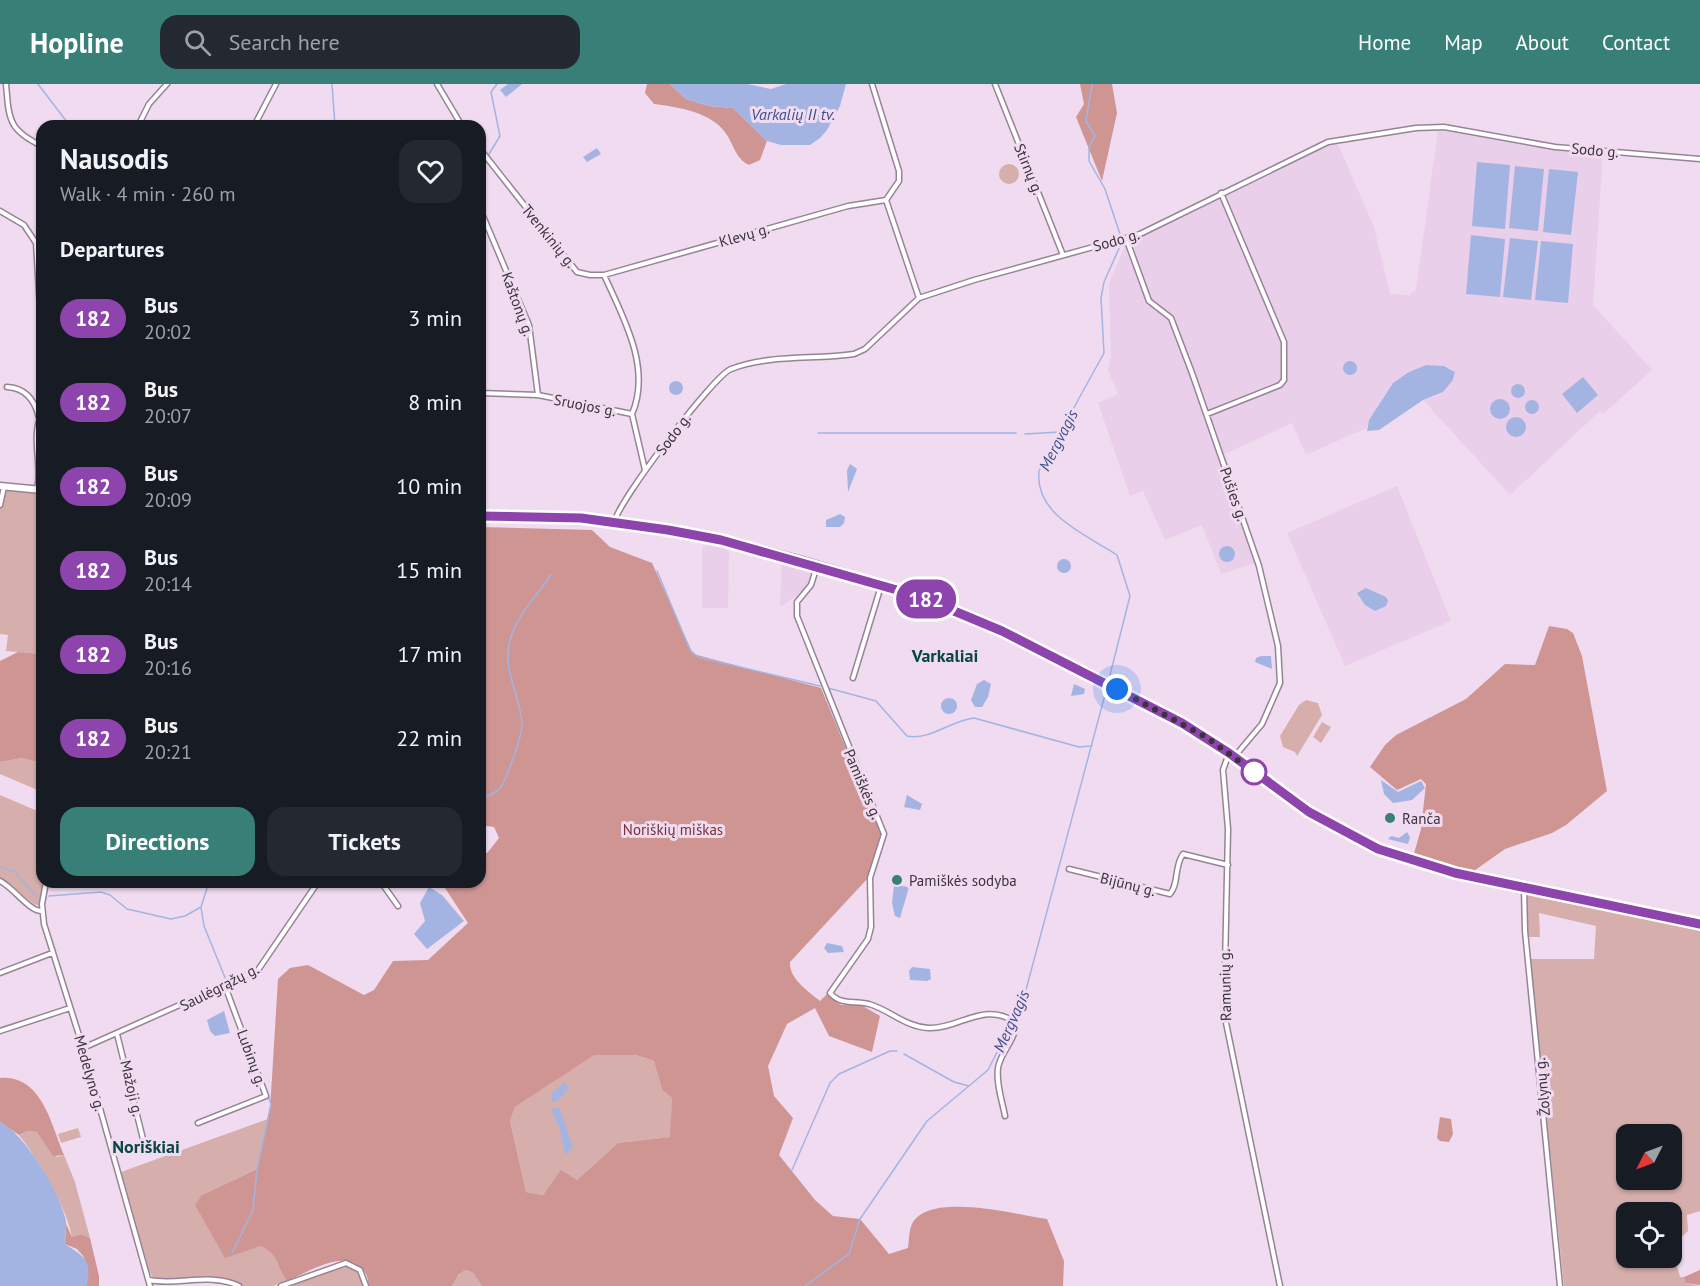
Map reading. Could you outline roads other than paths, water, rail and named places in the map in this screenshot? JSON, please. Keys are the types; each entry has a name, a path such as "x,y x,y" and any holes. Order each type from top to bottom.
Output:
{"main road":[{"path":"2,486 36,490"},
{"path":"486,516 544,516 615,521 721,540 817,566 940,604 1002,631 1174,718 1232,755 1309,812 1378,849 1429,867 1700,924"}],"street":[{"path":"6,84 9,116 14,128 22,136 36,143"},
{"path":"141,120 149,104 166,84"},
{"path":"257,120 276,84"},
{"path":"437,84 458,120"},
{"path":"872,84 899,171 899,181 886,200 920,298"},
{"name":"Stirnų g.","path":"995,84 1063,255"},
{"name":"Sodo g.","path":"615,521 617,512 646,471 704,394 727,370 772,359 854,354 865,349 920,298 1149,230 1328,142 1416,128 1444,127 1555,147 1700,159"},
{"name":"Tvenkinių g.","path":"486,157 571,266 583,274 604,275"},
{"path":"1207,414 1280,385 1284,380 1284,342 1221,193"},
{"name":"Klevų g.","path":"604,275 848,206 886,200"},
{"path":"0,211 24,225 36,243"},
{"name":"Kaštonų g.","path":"486,223 529,325 538,395"},
{"name":"Pušies g.","path":"1126,238 1149,301 1171,318 1207,414 1259,566 1281,668 1280,683 1262,724 1232,755"},
{"path":"604,275 636,353 638,397 632,414"},
{"path":"7,387 20,388 28,394 36,406"},
{"name":"Sruojos g.","path":"486,393 538,395 632,414 646,471"},
{"path":"0,505 2,486"},
{"name":"Pamiškės g.","path":"817,566 811,585 797,602 797,616 884,834 870,878 871,927 868,939 830,993 840,1002 867,1004 896,1019 926,1028 945,1026 978,1014 1008,1018 1015,1022 1014,1031 998,1065 1000,1097 1005,1116"},
{"path":"853,678 881,585"},
{"name":"Ramunių g.","path":"1232,755 1223,770 1228,806 1225,1021 1280,1286"},
{"name":"Bijūnų g.","path":"1069,869 1170,894 1173,890 1177,865 1183,854 1228,865"},
{"path":"0,881 9,885 29,906 41,911"},
{"name":"Medelyno g.","path":"45,888 41,911 52,953 83,1048 150,1286"},
{"name":"Saulėgrąžų g.","path":"83,1048 258,970 266,962 314,888"},
{"path":"386,888 399,906"},
{"name":"Žolynų g.","path":"1524,888 1526,931 1560,1286"},
{"path":"0,973 52,953"},
{"name":"Lubinų g.","path":"198,1123 266,1096 225,986"},
{"path":"0,1032 70,1008"},
{"name":"Mažoji g.","path":"117,1034 144,1143"},
{"path":"281,1286 346,1263 360,1270 366,1286"},
{"path":"149,1279 171,1284 220,1280 239,1286"}],"water":[{"path":"508,84 522,84 506,97 500,90"},
{"name":"Varkalių II tv.","path":"670,84 747,84 771,89 786,84 846,84 840,106 820,138 810,145 781,145 767,141 733,108 709,106 686,99"},
{"path":"597,148 601,154 587,162 583,157"},
{"path":"1477,162 1510,165 1505,229 1472,226"},
{"path":"1515,166 1544,169 1538,231 1509,228"},
{"path":"1549,169 1578,172 1571,235 1543,232"},
{"path":"1471,235 1505,239 1500,297 1466,294"},
{"path":"1510,238 1538,241 1531,300 1503,297"},
{"path":"1541,241 1573,244 1568,303 1535,300"},
{"path":"1350,361 1355,363 1357,368 1355,373 1350,375 1345,373 1343,368 1345,363"},
{"path":"1426,365 1444,366 1455,372 1453,380 1443,392 1423,400 1379,430 1367,431 1369,420 1393,383 1409,372"},
{"path":"1583,377 1598,395 1577,413 1562,394"},
{"path":"676,381 681,383 683,388 681,393 676,395 671,393 669,388 671,383"},
{"path":"1518,384 1523,386 1525,391 1523,396 1518,398 1513,396 1511,391 1513,386"},
{"path":"1500,399 1507,402 1510,409 1507,416 1500,419 1493,416 1490,409 1493,402"},
{"path":"1532,400 1537,402 1539,407 1537,412 1532,414 1527,412 1525,407 1527,402"},
{"path":"1516,417 1523,420 1526,427 1523,434 1516,437 1509,434 1506,427 1509,420"},
{"path":"850,464 857,469 848,492 847,470"},
{"path":"840,514 845,517 840,527 826,527 826,520"},
{"path":"1224,546 1230,546 1235,554 1233,560 1224,562 1219,557 1219,551"},
{"path":"1061,559 1067,559 1071,566 1067,573 1061,573 1057,569 1057,563"},
{"path":"1366,588 1386,597 1388,601 1386,606 1375,611 1365,605 1357,593"},
{"path":"1271,656 1272,669 1255,662 1256,658"},
{"path":"984,680 991,684 988,697 982,707 975,707 971,700 977,684"},
{"path":"1074,684 1085,689 1084,694 1071,696"},
{"path":"949,698 955,700 957,706 955,712 949,714 943,712 941,706 943,700"},
{"path":"1381,780 1398,792 1421,781 1425,788 1412,800 1393,803 1384,794"},
{"path":"907,795 922,804 920,810 904,807"},
{"path":"1407,832 1410,837 1408,844 1388,839 1391,836 1399,838"},
{"path":"894,885 909,887 900,918 895,916 892,903"},
{"path":"431,888 442,895 464,921 427,949 414,934 425,921 420,903"},
{"path":"827,943 842,946 844,952 828,953 824,948"},
{"path":"912,967 930,969 931,979 927,981 910,980 909,971"},
{"path":"224,1011 230,1033 215,1036 210,1031 207,1020"},
{"path":"564,1082 569,1087 559,1100 552,1102 552,1093"},
{"path":"559,1107 573,1147 565,1155 560,1130 552,1112 552,1109"},
{"path":"0,1122 30,1150 56,1193 65,1217 65,1244 85,1259 88,1269 87,1286 0,1286"}],"waterway":[{"path":"38,84 65,120"},
{"path":"332,84 335,120"},
{"path":"489,154 500,136 491,92 497,84"},
{"name":"Mergvagis","path":"1092,84 1086,121 1095,136 1089,147 1089,161 1105,189 1120,234"},
{"name":"Mergvagis","path":"1110,675 1130,596 1117,555 1078,531 1054,512 1045,500 1040,486 1039,471 1104,353 1101,298 1104,282 1121,244"},
{"path":"1025,434 1060,432"},
{"path":"818,433 1016,433"},
{"path":"657,571 690,650 698,657 820,686"},
{"path":"486,796 500,788 507,775 522,729 521,713 510,675 508,656 511,636 520,618 551,575"},
{"path":"828,688 876,701 907,736 924,736 957,722 974,718 1079,747 1092,746"},
{"name":"Mergvagis","path":"805,1286 849,1254 860,1219 927,1121 988,1070 1023,1001 1106,691"},
{"path":"0,867 15,872 37,897"},
{"path":"49,896 101,892 110,895 127,909 171,919 185,916 201,907 207,888"},
{"path":"201,907 204,926 226,980"},
{"path":"792,1170 830,1083 839,1074 890,1051 897,1051"},
{"path":"904,1054 954,1082 969,1086"},
{"path":"232,1253 253,1210 257,1169 271,1104 259,1069"}],"place":[{"name":"Ranča","path":"1390,818"},
{"name":"Pamiškės sodyba","path":"897,880"}],"district":[{"name":"Varkaliai","path":"945,655"},
{"name":"Noriškiai","path":"146,1146"}],"park label":[{"name":"Noriškių miškas","path":"673,829"}]}
